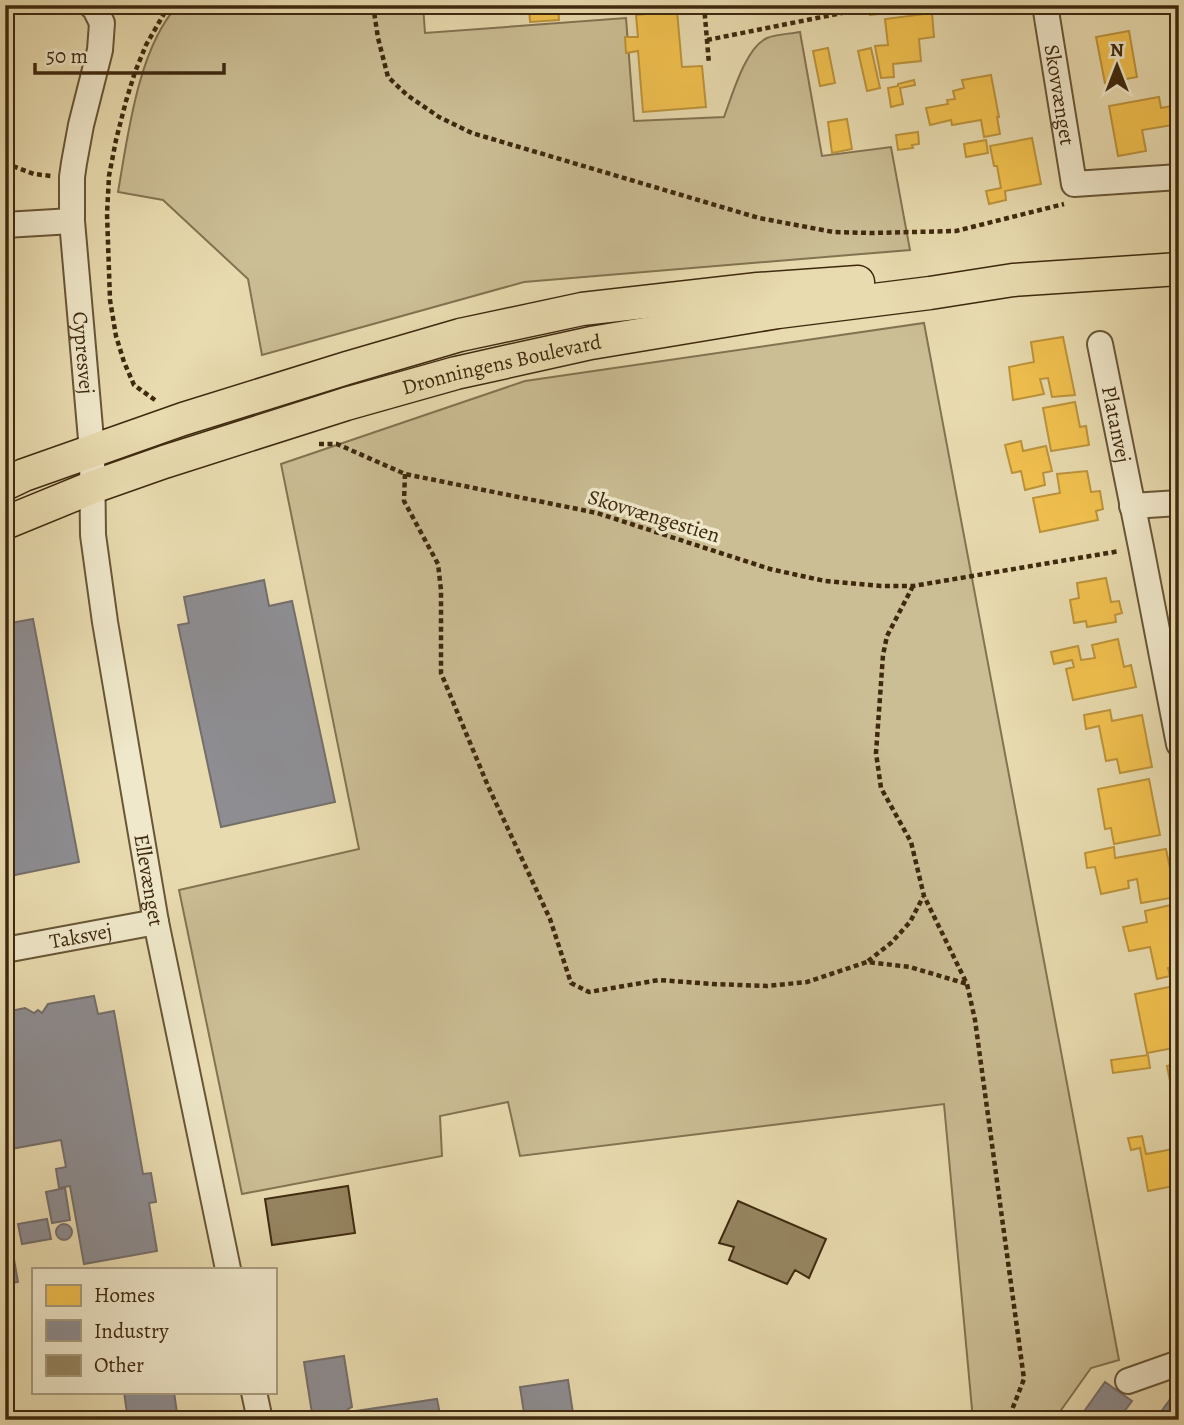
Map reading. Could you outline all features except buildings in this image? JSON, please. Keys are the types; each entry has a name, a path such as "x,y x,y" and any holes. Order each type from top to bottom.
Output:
{"main road":[{"name":"Dronningens Boulevard","path":"5,484 92,451 347,368 460,335 582,309 758,289 915,278 1013,280 1179,269"},
{"name":"Dronningens Boulevard","path":"5,523 164,462 346,404 456,373 578,346 778,312 1013,280"}],"street":[{"name":"Skovvænget","path":"1045,5 1074,184"},
{"name":"Cypresvej","path":"93,487 72,221 72,177 81,125 100,50 102,23 96,7"},
{"path":"1074,184 1179,177"},
{"path":"5,225 72,221"},
{"name":"Platanvej","path":"1100,344 1179,744"},
{"name":"Ellevænget","path":"93,487 93,536 103,610 156,922 228,1268"},
{"path":"1132,506 1179,503"},
{"name":"Taksvej","path":"5,950 156,922"},
{"path":"1128,1381 1179,1363"},
{"path":"254,1394 260,1420"}],"path":[{"path":"160,428 157,401 134,385 116,336 110,300 107,214 109,176 125,101 146,45 169,5"},
{"path":"373,5 388,77 407,95 439,117 472,133 759,218 833,232 956,231 1066,204 1074,184"},
{"path":"704,5 709,64"},
{"path":"707,40 842,13"},
{"path":"5,163 34,174 72,177"},
{"name":"Skovvængestien","path":"312,444 337,444 405,474 597,513 770,569 825,581 913,586 1141,547"},
{"path":"405,474 404,501 438,564 440,673 488,786 550,919 571,983 589,992 659,981 767,986 807,982 867,962 901,932 924,896"},
{"path":"913,586 887,636 883,655 876,753 881,788 911,842 924,896 967,984 975,1020 1024,1379 1008,1420"},
{"path":"867,962 911,967 967,984"}],"shaded area":[{"path":"178,5 423,5 425,33 626,18 634,121 724,117 740,73 759,43 767,38 800,32 822,156 891,147 910,250 524,282 262,355 248,279 163,200 118,192 131,119 144,68 164,23"},
{"path":"924,323 1119,1360 1091,1368 1054,1420 973,1420 944,1104 520,1156 508,1102 440,1116 442,1156 242,1194 179,890 359,849 281,464 525,381"}]}
